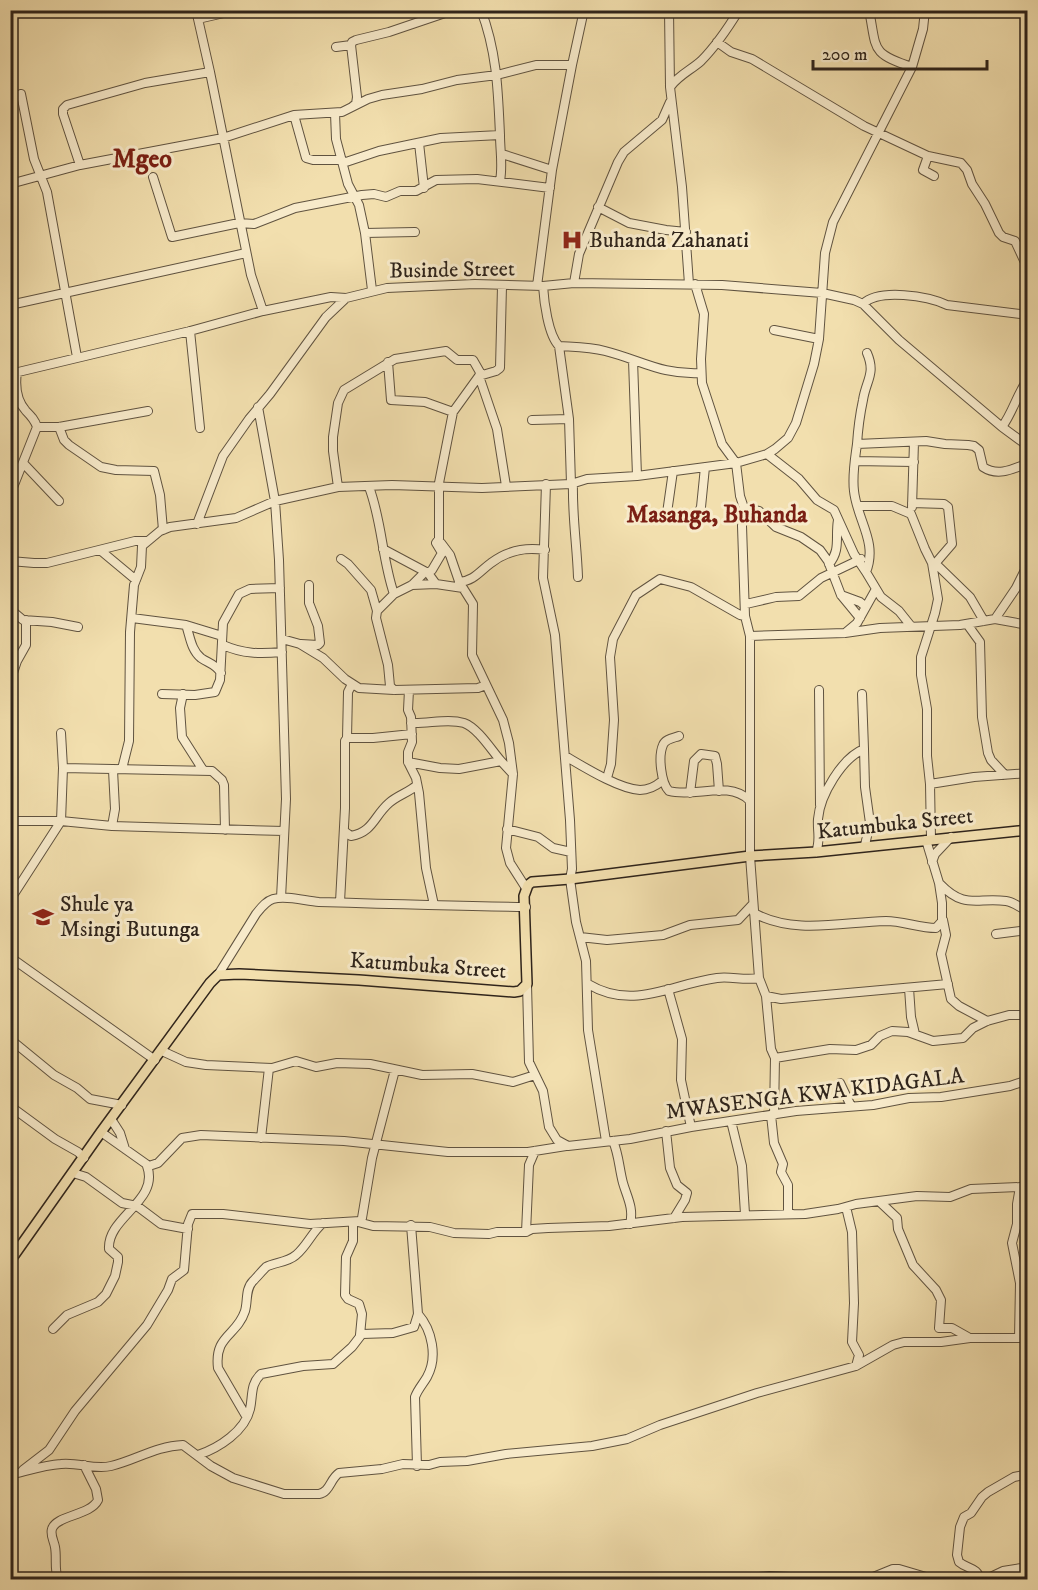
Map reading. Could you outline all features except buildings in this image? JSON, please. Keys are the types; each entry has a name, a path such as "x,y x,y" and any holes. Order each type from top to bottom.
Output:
{"main road":[{"name":"Katumbuka Street","path":"218,975 359,980 514,992 527,984 524,896 526,888 532,882 750,856 816,852 865,845 1028,830"},
{"path":"10,1261 101,1132 218,975"}],"street":[{"path":"196,10 239,223 262,311"},
{"path":"198,19 237,10"},
{"path":"481,10 499,77 502,154 500,181"},
{"path":"578,577 577,537 572,506 569,419 559,346 555,342 540,286 552,170 584,10"},
{"path":"669,10 670,87 686,232 692,284 704,314 700,373 722,444 736,463 740,496 744,508 742,526 746,616 750,636 749,800 753,904 759,978 766,996 771,1049 775,1058 772,1115 774,1143 783,1164 782,1172 788,1185 787,1208 792,1214"},
{"path":"670,87 700,62 739,10"},
{"path":"869,10 874,42 879,52 886,58 912,67"},
{"path":"112,826 117,770 129,741 129,660 136,580 141,567 141,551 146,541 163,530 236,518 275,501 338,487 572,484 587,479 637,476 736,463 767,454 782,444 796,423 814,364 819,339 825,253 833,222 912,67 923,29 925,10"},
{"path":"336,47 351,45 356,40 389,32 451,11"},
{"path":"717,42 731,52 752,59 840,113 879,133 928,156 961,163 985,204 999,234 1015,241 1028,269"},
{"path":"351,45 357,96 356,104 352,107"},
{"path":"10,184 80,165 223,138 294,115 335,113 368,99 457,80 499,77 536,65 572,64"},
{"path":"80,165 63,114 63,109 67,105 145,83 210,72"},
{"path":"21,94 34,159 47,192 77,357"},
{"path":"357,96 368,99"},
{"path":"574,283 578,258 598,207 624,152 662,120 671,98"},
{"path":"335,113 336,139 365,233 372,290"},
{"path":"294,115 306,158 313,160 342,161 441,138 500,135"},
{"path":"662,120 674,119"},
{"path":"419,143 424,188"},
{"path":"502,154 552,170"},
{"path":"928,156 923,170 934,176"},
{"path":"153,177 172,237 239,223 254,224 295,208 371,194 386,197 400,191 424,188 436,180 474,178 550,188"},
{"path":"598,207 629,223 686,232"},
{"path":"365,233 415,232"},
{"path":"10,305 246,254"},
{"name":"Businde Street","path":"197,524 223,456 326,317 346,298 387,288 464,285 540,286 574,283 692,284 757,286 822,293 863,304"},
{"path":"377,611 394,594 412,585 426,572 432,570 442,553 437,545 440,476 453,412 480,375 500,368 502,286"},
{"path":"1028,315 946,305 935,299 906,296 868,298 863,304 899,340 1002,427 1028,446"},
{"path":"37,427 19,401 14,373 190,331 262,311 331,297 346,298"},
{"path":"774,330 819,339"},
{"path":"190,331 200,428"},
{"path":"559,346 592,348 655,369 687,374 700,373"},
{"path":"338,487 333,451 334,424 339,397 344,390 395,359 446,351 457,360 473,360 480,375 497,429 506,486"},
{"path":"866,572 870,555 869,540 863,529 853,488 862,401 871,374 867,353"},
{"path":"633,360 637,476"},
{"path":"388,362 392,400 406,399 425,402 453,412"},
{"path":"1002,427 1028,379"},
{"path":"258,407 275,501 280,588 286,799 281,898"},
{"path":"37,427 59,427 148,411"},
{"path":"532,420 569,419"},
{"path":"10,495 37,427"},
{"path":"59,427 64,440 69,445 101,467 116,470 154,471 160,495 163,530"},
{"path":"857,444 926,441 974,446 979,450 983,467 992,471 1006,472 1028,463"},
{"path":"914,442 911,514 934,565 937,607 921,653 921,665 927,709 927,756 930,784 928,840 932,863 939,883 942,921 946,930 941,954 953,1002 987,1021"},
{"path":"767,454 799,478 817,500 834,510 858,560 880,597 899,611 911,626"},
{"path":"855,461 914,462"},
{"path":"24,464 59,501"},
{"path":"695,520 701,507 705,467"},
{"path":"667,513 673,471"},
{"path":"546,484 543,583 555,635 572,852 570,879 580,937 585,952 588,1030 610,1141 617,1151 622,1182 631,1208 630,1224"},
{"path":"369,487 375,504 388,577 394,594"},
{"path":"912,503 944,504 948,507 952,544 934,565"},
{"path":"859,506 892,506 911,514"},
{"path":"744,508 759,511 776,527 808,541 822,552 841,595 860,618"},
{"path":"829,564 836,555 838,519"},
{"path":"439,539 450,555 460,584 473,604 472,655 506,730 513,774 507,829 508,857 526,888"},
{"path":"10,561 47,562 135,541 146,541"},
{"path":"412,585 460,584 474,578 491,563 509,552 532,548 545,550"},
{"path":"383,549 426,572 436,584"},
{"path":"100,550 136,580"},
{"path":"746,604 776,597 799,596 821,578 870,555"},
{"path":"341,559 371,590 388,665 390,686 394,690"},
{"path":"995,620 1016,588 1028,564"},
{"path":"934,565 970,597 984,621"},
{"path":"607,778 611,764 614,720 611,648 616,632 636,595 660,579 674,581 691,587 740,615 746,616"},
{"path":"282,639 300,644 318,645 320,643 318,626 309,603 309,585"},
{"path":"162,694 214,692 219,684 221,673 223,623 239,594 250,589 280,588"},
{"path":"845,633 857,623 876,590"},
{"path":"841,595 860,602 866,607"},
{"path":"10,609 20,619 78,627"},
{"path":"132,618 186,625 222,636"},
{"path":"10,682 17,661 26,645 26,620"},
{"path":"750,636 845,633 995,620 1028,625"},
{"path":"967,624 980,642 982,717 988,753 991,760 1005,775"},
{"path":"186,625 191,644 198,655 218,668 221,673"},
{"path":"300,644 323,658 359,688 409,690 478,688 486,685"},
{"path":"223,645 249,654 282,652"},
{"path":"340,902 345,741 347,738 348,692 352,684"},
{"path":"409,690 408,710 412,742 408,752 408,762 416,778 422,807 426,868 434,905"},
{"path":"819,690 820,809"},
{"path":"183,694 180,708 182,737 203,770"},
{"path":"862,694 865,787 870,823 865,845"},
{"path":"411,723 438,721 465,723 486,742 513,774"},
{"path":"10,900 61,821 63,768 61,733"},
{"path":"347,738 412,734"},
{"path":"679,735 663,744 662,780 669,791 737,792 749,800"},
{"path":"816,852 819,842 818,818 827,789 833,778 849,760 864,748"},
{"path":"690,793 694,761 701,754 708,753 715,756 719,790"},
{"path":"565,756 585,769 640,790 653,788 662,780"},
{"path":"408,762 459,769 501,761"},
{"path":"63,768 214,772 224,782 225,830"},
{"path":"930,784 974,777 1028,773"},
{"path":"344,831 351,836 364,832 388,803 407,794 417,785"},
{"path":"10,821 61,821 112,826 284,831"},
{"path":"507,829 538,837 553,848 572,852"},
{"path":"932,863 935,854 951,837"},
{"path":"939,883 961,900 1004,901 1028,911"},
{"path":"218,975 260,908 270,900 281,898 459,907 526,907"},
{"path":"580,937 630,940 663,935 690,925 738,920 753,904"},
{"path":"754,913 789,926 886,921 936,928 943,920"},
{"path":"936,928 945,943"},
{"path":"996,934 1028,930"},
{"path":"10,957 155,1059"},
{"path":"588,984 609,994 636,996 716,978 759,978"},
{"path":"527,984 528,1053 543,1091 549,1127 557,1140 568,1146"},
{"path":"766,996 781,999 806,998 948,984"},
{"path":"898,988 909,1005"},
{"path":"909,988 909,1005 915,1034"},
{"path":"668,989 682,1039 681,1080 691,1127"},
{"path":"775,1058 830,1049 856,1050 871,1045 884,1034 892,1031 908,1032 933,1041 963,1038 973,1028 987,1021 1009,1015 1028,1015"},
{"path":"10,1039 54,1075 78,1088 90,1099 122,1105"},
{"path":"162,1051 176,1059 193,1064 269,1068 280,1068 296,1062 313,1067 337,1063 376,1065 430,1076 472,1074 513,1082 535,1075"},
{"path":"261,1138 269,1068"},
{"path":"355,1222 362,1218 375,1144 395,1070"},
{"name":"MWASENGA KWA KIDAGALA","path":"147,1166 158,1163 174,1145 185,1137 201,1135 375,1144 448,1152 535,1151 772,1115 873,1105 909,1098 947,1096 1010,1086 1028,1080"},
{"path":"840,1083 851,1106"},
{"path":"10,1106 84,1158"},
{"path":"111,1119 120,1133 125,1149"},
{"path":"731,1121 742,1166 745,1214"},
{"path":"666,1131 670,1168 677,1185 687,1193 674,1218"},
{"path":"53,1329 67,1315 98,1302 106,1294 115,1276 118,1262 116,1255 109,1249 111,1238 118,1226 136,1206 148,1182 147,1166 101,1132"},
{"path":"526,1232 529,1165 535,1151"},
{"path":"73,1173 86,1177 123,1203 136,1206 161,1224 188,1228"},
{"path":"10,1475 58,1464 111,1466 150,1451 174,1445 184,1446 211,1466 233,1478 284,1494 324,1493 334,1476 339,1473 382,1469 403,1464 417,1466 440,1461 467,1461 506,1454 592,1446 627,1439 660,1425 757,1393 855,1366 893,1345 904,1342 1023,1338 1020,1282 1012,1243 1017,1224 1017,1204 1024,1186 971,1189 950,1197 917,1196 792,1214 674,1218 630,1224 540,1228 526,1232 475,1235 411,1225 373,1226 355,1222 299,1223 250,1216 196,1213 190,1216 184,1270 170,1281 167,1292 147,1325 75,1411 50,1450 20,1472"},
{"path":"891,1212 896,1199"},
{"path":"880,1202 897,1218 898,1229 913,1265 936,1290 939,1297 939,1328 952,1328 970,1338"},
{"path":"846,1208 852,1232 854,1302 852,1342 859,1355 855,1366"},
{"path":"246,1416 218,1368 221,1343 243,1317 252,1282 267,1267 283,1263 295,1256 315,1230 325,1222"},
{"path":"198,1455 223,1444 240,1427 250,1407 253,1384 261,1374 303,1366 333,1364 357,1342 362,1314 357,1303 345,1295 346,1257 353,1241 355,1222"},
{"path":"360,1335 393,1334 414,1327 418,1314 411,1225"},
{"path":"417,1466 415,1397 427,1377 432,1362 428,1329 418,1314"},
{"path":"58,1580 55,1569 55,1546 51,1532 53,1526 92,1508 98,1500 96,1489 84,1466"},
{"path":"1028,1474 1014,1478 988,1492 961,1522 957,1555 959,1562 975,1569 982,1580 1003,1571 1028,1567"},
{"path":"892,1569 894,1579"},
{"path":"866,1580 892,1569 945,1580"},
{"path":"725,1580 770,1576 851,1580"}],"place":[{"name":"Buhanda Zahanati","path":"572,240"},
{"name":"Shule ya Msingi Butunga","path":"43,917"}],"district":[{"name":"Mgeo","path":"142,159"},
{"name":"Masanga, Buhanda","path":"717,515"}]}
